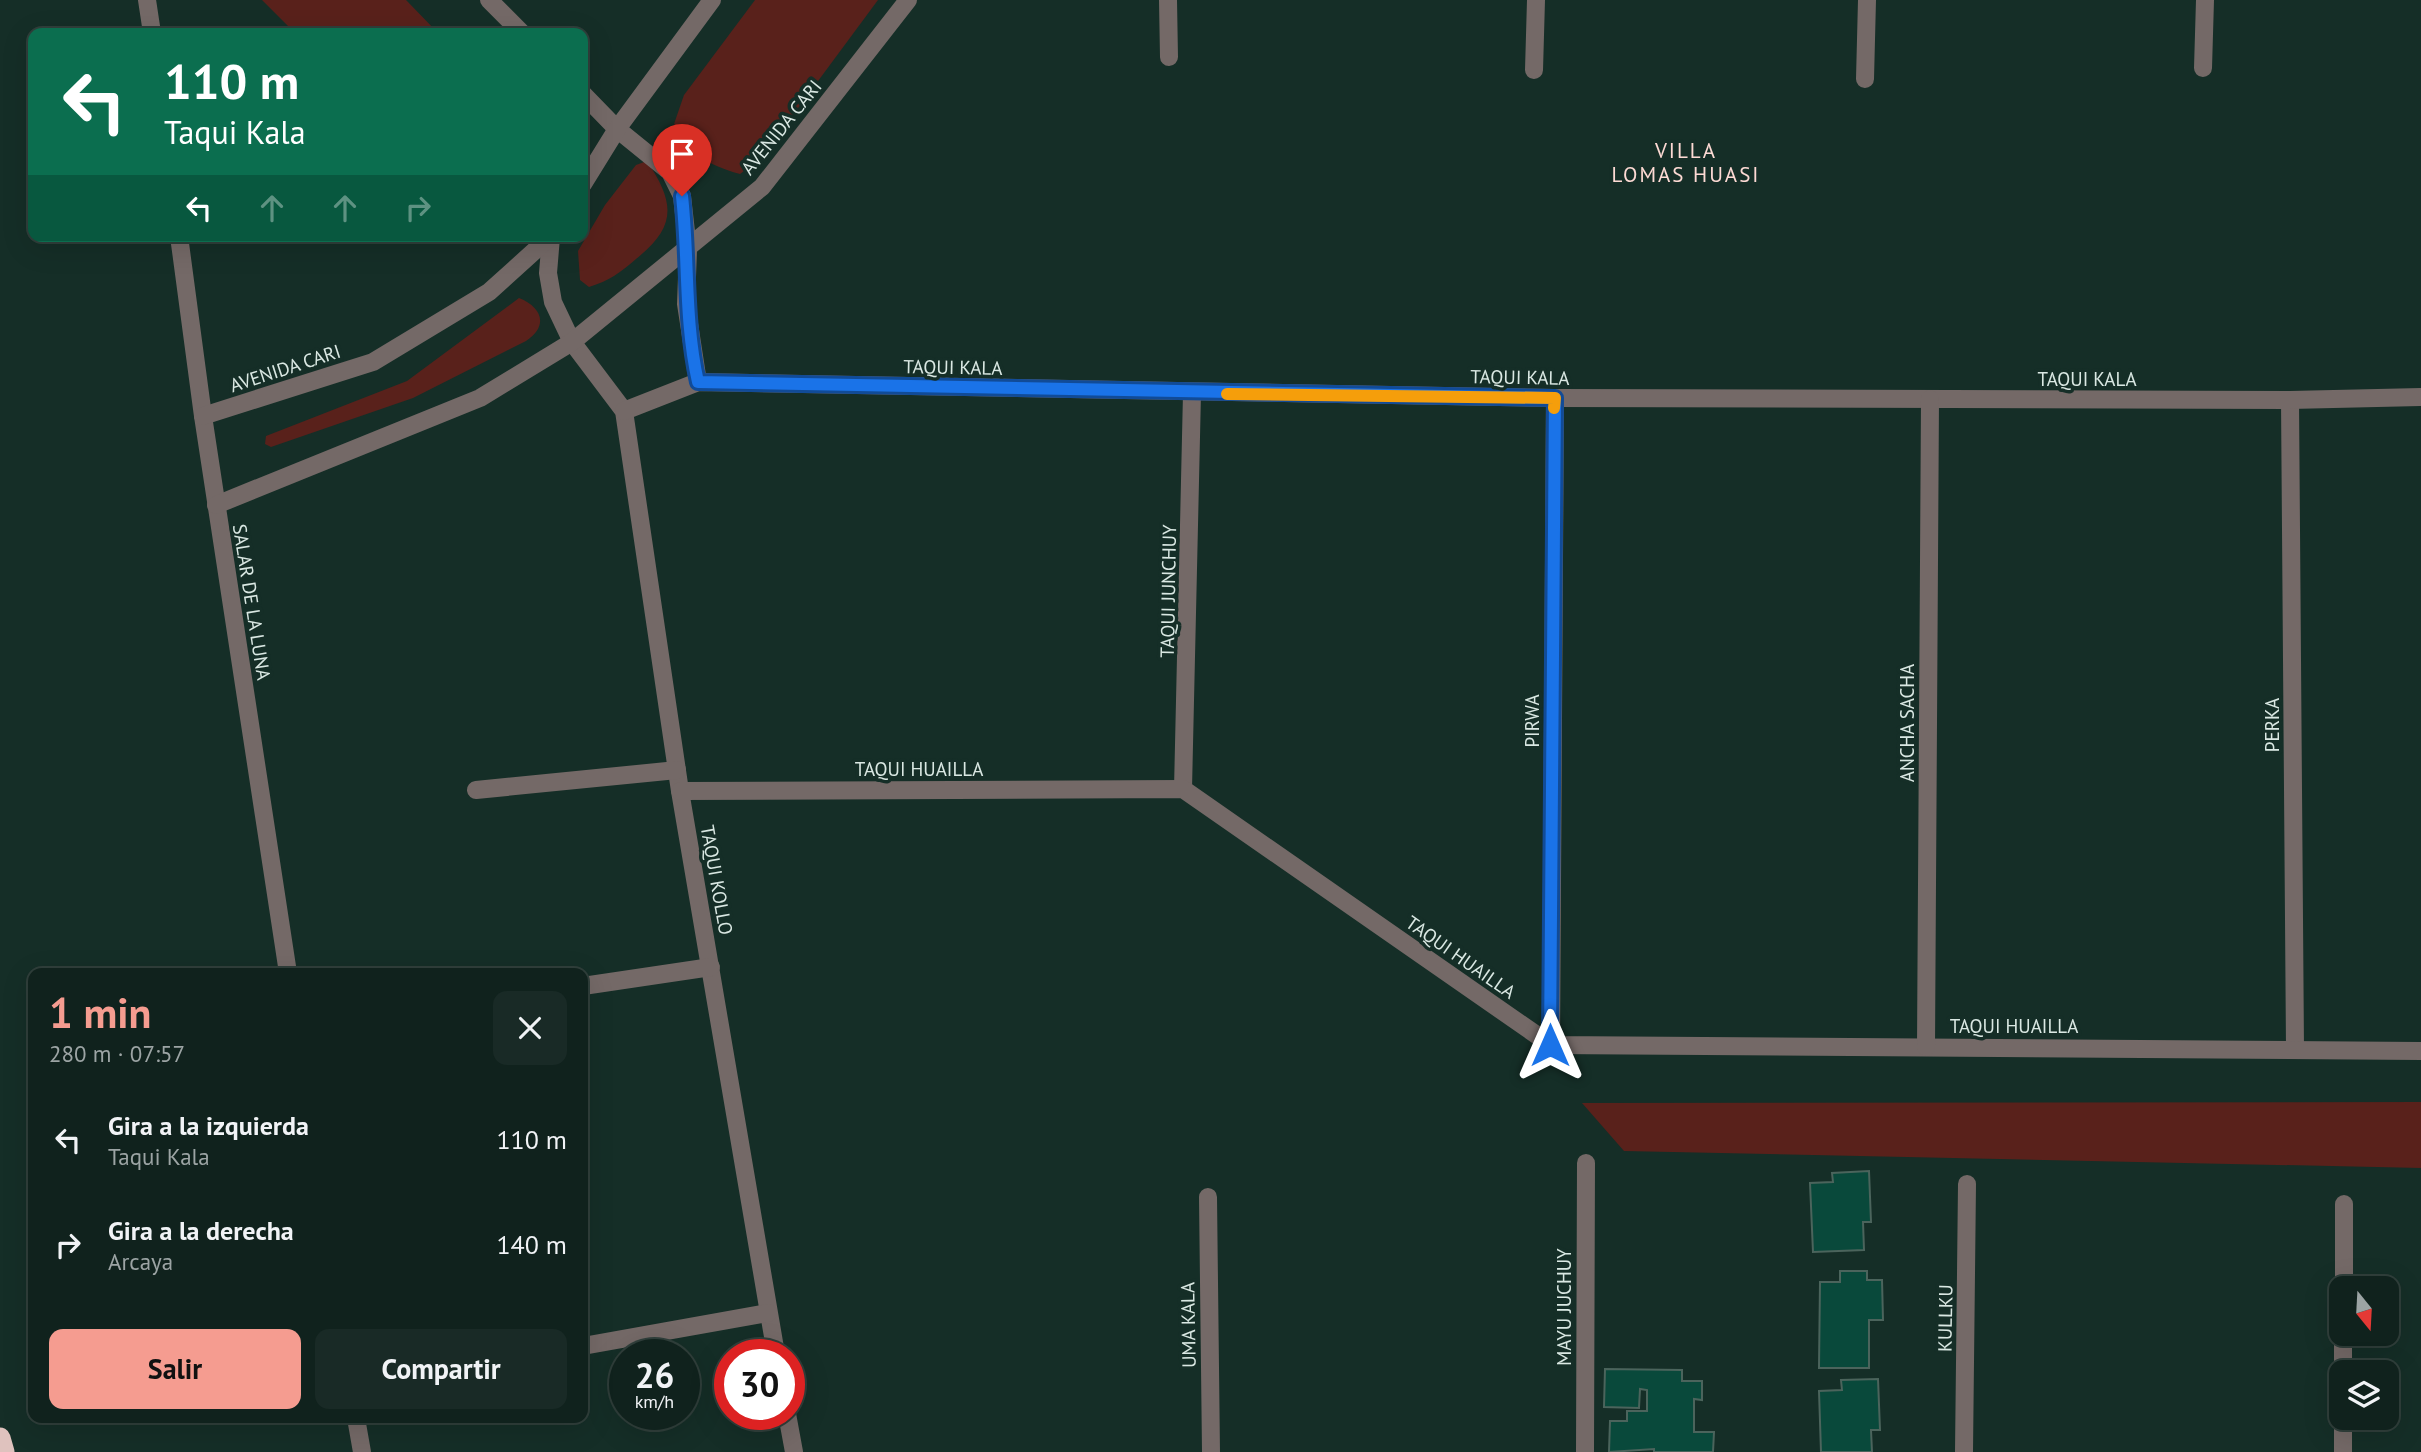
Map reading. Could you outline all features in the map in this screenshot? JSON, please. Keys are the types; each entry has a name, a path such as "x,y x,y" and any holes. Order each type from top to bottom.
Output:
{"highway":[{"path":"0,1438 4,1452"}],"street":[{"path":"147,0 151,28"},
{"path":"489,0 517,28"},
{"path":"588,176 617,128 712,0"},
{"name":"AVENIDA CARI","path":"216,505 480,398 572,342 762,187 908,0"},
{"path":"1168,0 1169,57"},
{"path":"1534,70 1536,0"},
{"path":"1865,79 1867,0"},
{"path":"2203,68 2205,0"},
{"path":"588,99 617,128 670,172 682,196 688,250 686,304 698,382"},
{"name":"SALAR DE LA LUNA","path":"180,242 216,505 287,968"},
{"name":"AVENIDA CARI","path":"203,416 373,362 489,292 545,242"},
{"name":"AVENIDA CARI","path":"551,242 548,273 553,302 572,342 624,411"},
{"name":"TAQUI KALA","path":"624,411 698,382 1555,398 2290,400 2421,397"},
{"name":"TAQUI JUNCHUY","path":"1183,789 1192,393"},
{"name":"PIRWA","path":"1550,1045 1555,398"},
{"name":"ANCHA SACHA","path":"1926,1047 1930,399"},
{"name":"PERKA","path":"2290,400 2295,1049"},
{"name":"TAQUI KOLLO","path":"624,411 680,791 773,1339"},
{"path":"476,790 677,770"},
{"name":"TAQUI HUAILLA","path":"680,791 1183,789 1550,1045 2421,1051"},
{"path":"588,985 711,967"},
{"name":"MAYU JUCHUY","path":"1585,1452 1586,1163"},
{"name":"KULLKU","path":"1964,1452 1967,1184"},
{"name":"UMA KALA","path":"1208,1197 1211,1452"},
{"path":"2344,1204 2344,1276"},
{"path":"588,1345 768,1313"},
{"path":"357,1423 362,1452"},
{"path":"790,1430 794,1452"},
{"path":"2343,1430 2343,1452"}],"shaded area":[{"path":"262,0 406,0 433,28 290,28"},
{"path":"755,0 878,0 761,158 740,174 701,157 674,124 684,95"},
{"path":"647,161 663,189 667,202 665,225 659,236 630,264 609,279 589,287 580,280 578,251 583,242 588,242 588,234 605,205 636,165"},
{"path":"519,298 533,306 540,317 538,329 526,341 413,398 271,447 265,444 266,436 407,381"},
{"path":"2421,1102 2421,1168 1624,1151 1582,1103"}],"building":[{"path":"1869,1171 1871,1222 1863,1222 1864,1250 1813,1252 1810,1183 1833,1182 1832,1173"},
{"path":"1840,1271 1867,1271 1867,1280 1882,1280 1883,1320 1869,1320 1869,1368 1819,1368 1820,1282 1840,1282"},
{"path":"1605,1369 1682,1370 1682,1381 1702,1381 1702,1400 1694,1399 1694,1432 1714,1432 1713,1452 1654,1452 1654,1449 1609,1452 1610,1421 1627,1421 1627,1411 1647,1411 1647,1390 1640,1389 1639,1408 1604,1407"},
{"path":"1878,1379 1880,1430 1871,1430 1872,1452 1821,1452 1819,1391 1842,1390 1841,1380"}],"slow traffic":[{"path":"1227,394 1555,398 1554,408"}],"district":[{"name":"VILLA LOMAS HUASI","path":"1686,162"}],"route":[{"path":"682,196 688,250 686,304 690,348 698,382 1555,398 1550,1045"}]}
